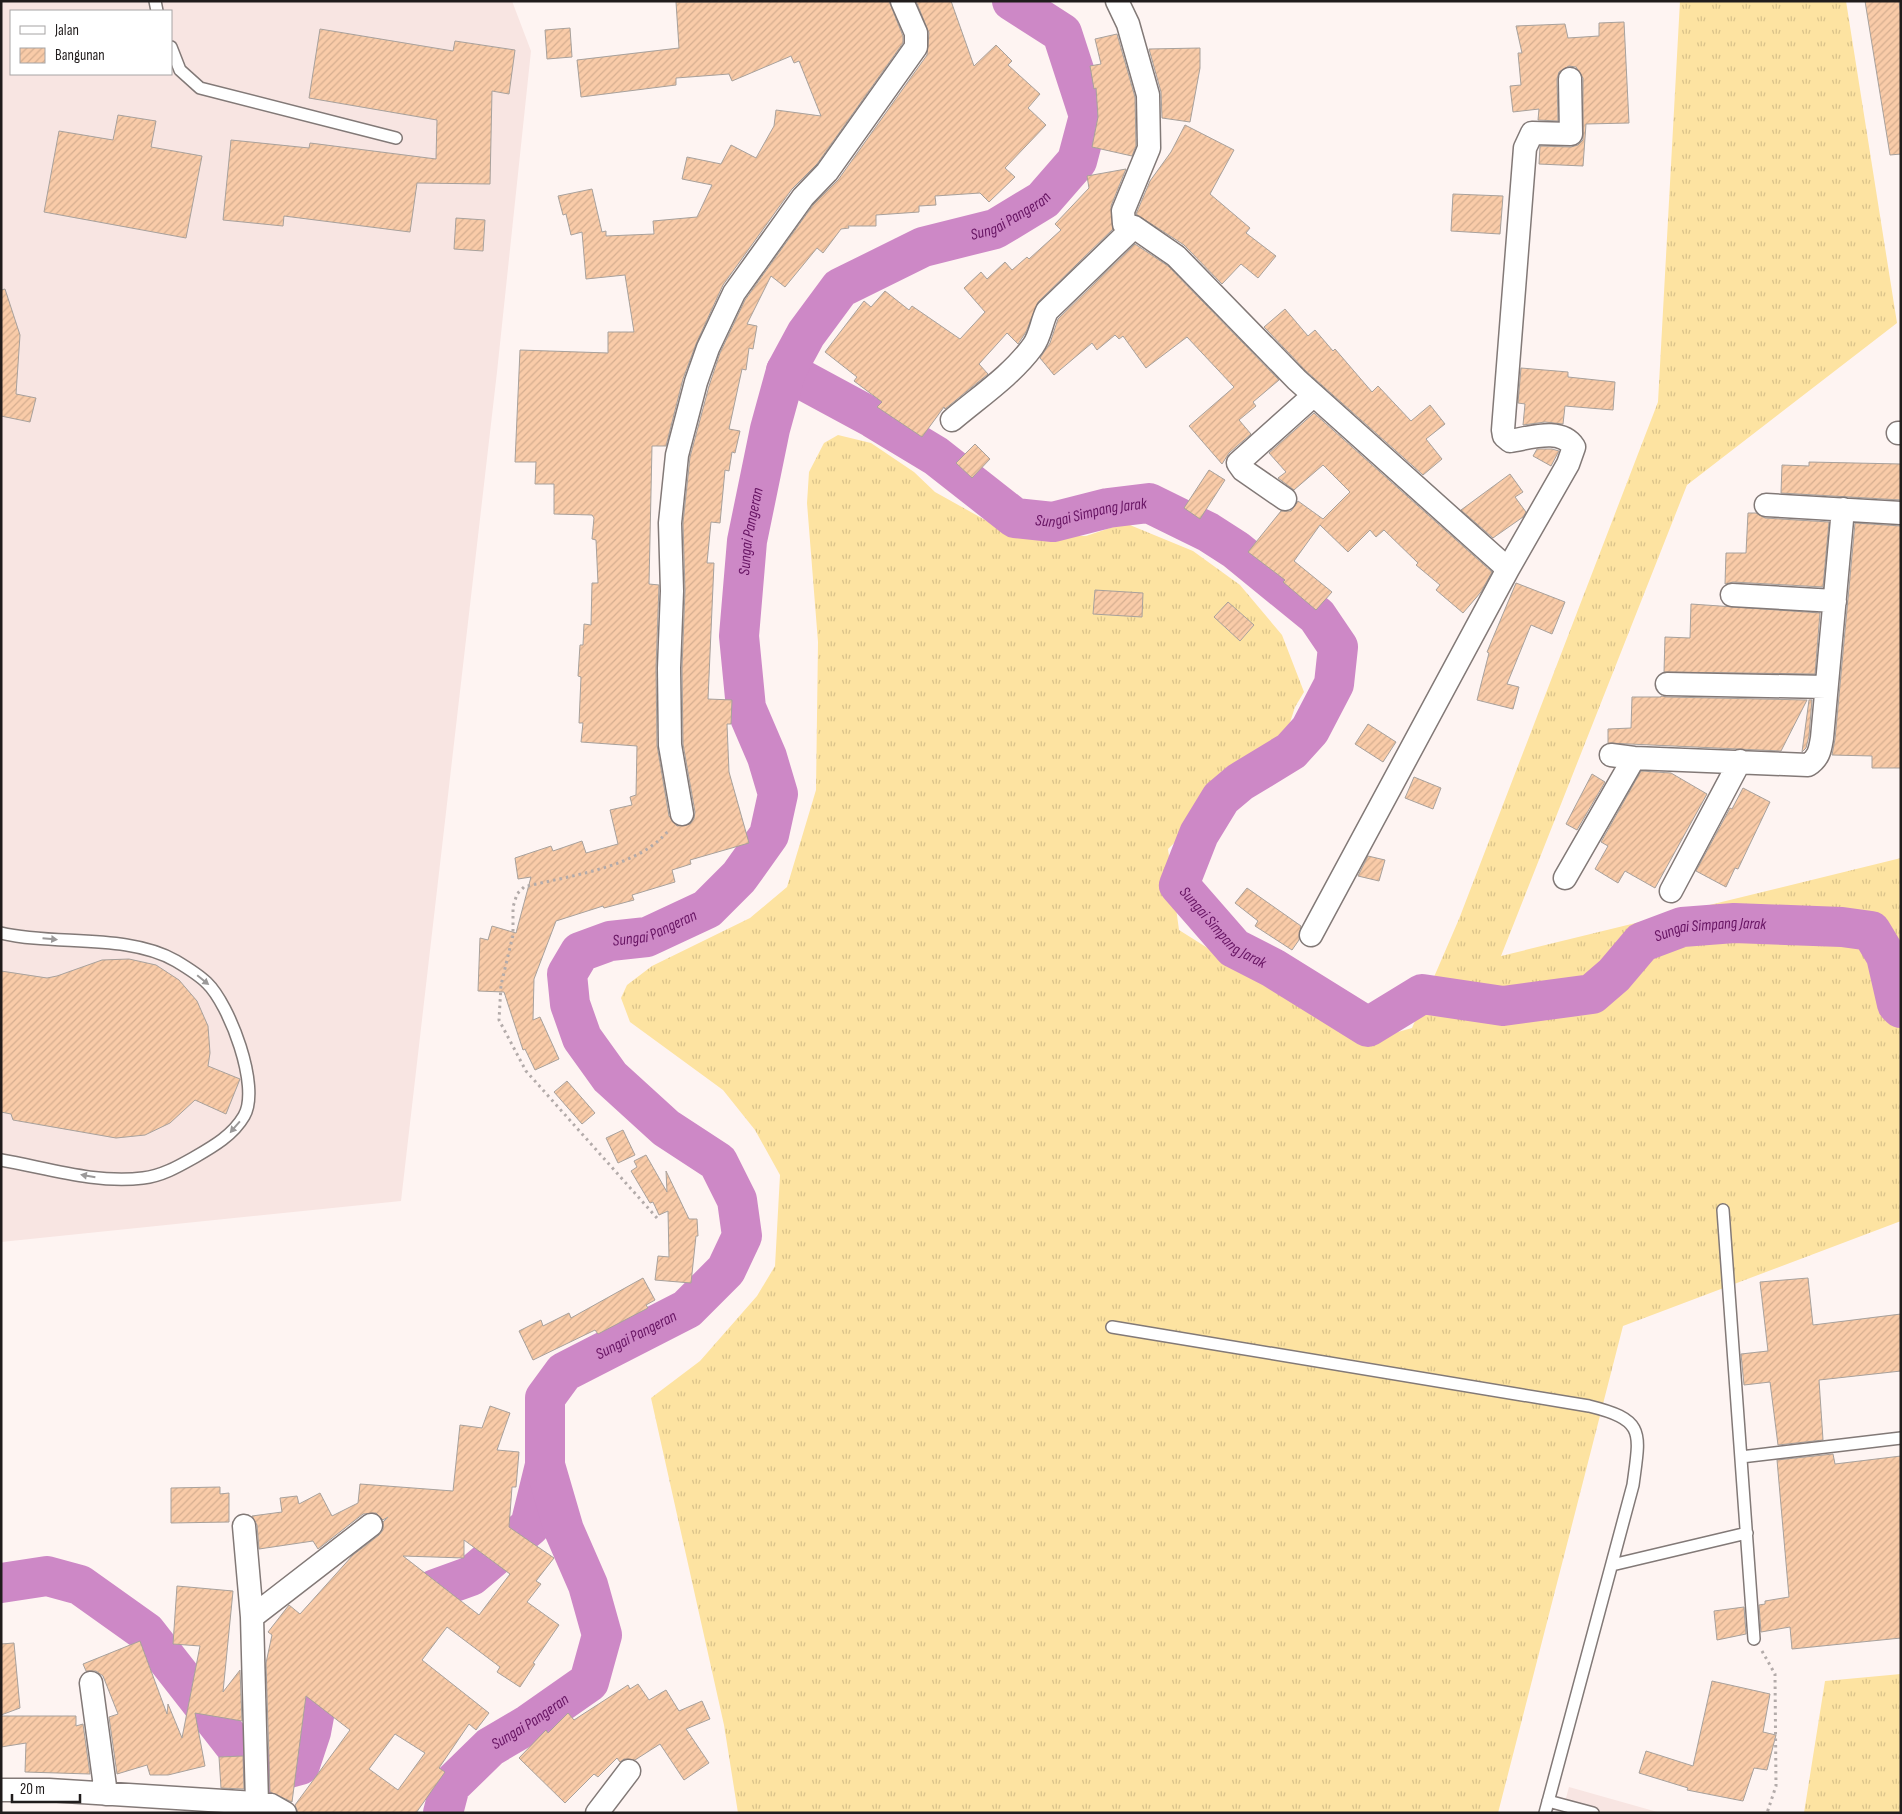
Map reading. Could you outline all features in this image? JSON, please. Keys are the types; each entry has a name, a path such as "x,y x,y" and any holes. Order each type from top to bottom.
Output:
{"street":[{"path":"682,814 670,745 669,668 672,591 670,523 677,455 696,382 708,348 734,293 803,196 828,172 916,47 916,33 902,1"},
{"path":"1117,1 1128,24 1148,95 1149,148 1123,212 1124,224 1134,227 1176,256 1314,395 1508,569"},
{"path":"1311,935 1508,569 1568,464 1574,447 1569,440 1554,435 1510,441 1504,436 1503,430 1525,148 1532,133 1571,134 1570,79"},
{"path":"952,420 1001,378 1032,347 1041,332 1043,317 1047,311 1134,227"},
{"path":"1285,499 1243,470 1238,463 1314,395"},
{"path":"1766,505 1901,512"},
{"path":"1611,755 1634,758 1808,765 1819,756 1835,601 1842,509"},
{"path":"1732,595 1835,601"},
{"path":"1667,684 1826,687"},
{"path":"1565,878 1634,758"},
{"path":"1671,891 1740,761"},
{"path":"252,1616 371,1525"},
{"path":"244,1526 252,1616 257,1803"},
{"path":"90,1683 112,1800"},
{"path":"597,1813 629,1771"},
{"path":"1,1790 112,1800 257,1803 276,1807 285,1813"}],"lane":[{"path":"172,50 180,70 200,88 396,138"},
{"path":"1,933 129,946 158,953 175,961 206,982 217,995 245,1057 249,1078 249,1100 245,1115 232,1131 215,1145 170,1171 144,1178 104,1179 1,1160"},
{"path":"1723,1210 1754,1639"},
{"path":"1112,1327 1614,1412 1629,1421 1638,1435 1634,1485 1545,1813"},
{"path":"1741,1457 1901,1438"},
{"path":"1612,1565 1747,1533"},
{"path":"1548,1801 1593,1813"}],"path":[{"path":"657,1218 526,1072 499,1020 501,986 513,935 513,907 517,894 524,887 632,859 658,843 682,814"},
{"path":"1754,1639 1775,1674 1776,1786 1767,1813"}],"shaded area":[{"path":"1,1 512,1 531,51 497,372 401,1201 1,1242"},
{"path":"1569,1787 1661,1813 1562,1813"}],"green space":[{"path":"1680,1 1846,1 1897,323 1687,485 1501,956 1901,858 1901,1221 1623,1326 1498,1813 738,1813 724,1725 651,1398 700,1361 757,1296 775,1266 780,1175 755,1130 723,1090 630,1022 621,998 627,985 652,966 750,918 787,887 816,790 818,642 807,503 809,472 824,443 838,435 871,443 914,472 935,492 1012,535 1086,536 1125,523 1193,551 1240,585 1282,635 1304,692 1295,707 1286,735 1168,849 1179,930 1359,1043 1412,1028 1459,919 1658,402"},
{"path":"1901,1674 1901,1813 1804,1813 1825,1681"}],"building":[{"path":"889,1 903,36 903,43 817,164 792,189 723,285 696,344 683,379 666,446 652,446 649,584 659,585 656,668 657,745 669,816 677,826 690,824 694,819 695,812 683,744 682,668 685,591 683,523 690,457 720,353 745,300 813,205 838,180 927,55 929,33 916,1 951,1 974,66 996,45 1012,61 1008,65 1040,94 1028,108 1046,125 1005,168 1015,177 989,202 980,193 935,196 936,205 919,206 919,212 876,215 876,226 848,226 849,228 841,229 823,253 817,248 785,287 771,276 747,324 757,326 753,349 749,348 746,370 742,369 729,429 740,431 735,453 732,452 729,471 725,470 720,523 711,522 707,563 714,563 708,699 732,700 731,724 727,724 729,772 749,843 690,860 691,864 672,870 675,882 632,895 634,900 604,908 603,906 556,921 534,979 533,1020 540,1017 559,1059 535,1070 525,1049 523,1050 504,992 478,991 480,938 488,940 492,926 516,933 531,877 518,879 515,858 551,846 553,851 582,841 586,853 618,844 610,810 632,805 630,797 636,795 637,746 581,742 583,723 579,723 581,677 578,676 580,645 583,645 584,624 591,625 592,583 598,583 596,540 592,539 594,518 592,515 554,514 554,484 535,484 536,462 515,462 520,350 608,353 608,332 634,332 625,275 586,279 582,232 571,235 566,214 563,215 558,196 592,189 602,232 606,231 606,236 654,234 653,221 697,217 712,185 682,179 687,157 721,164 731,145 756,158 774,126 776,110 821,116 799,61 794,63 791,56 732,81 729,74 676,78 676,85 581,97 577,60 679,48 676,2"},
{"path":"1865,1 1899,1 1901,16 1901,154 1890,155"},
{"path":"1624,22 1629,123 1586,124 1583,166 1539,164 1540,146 1571,147 1578,145 1583,140 1583,78 1576,67 1569,66 1559,72 1557,79 1558,121 1538,120 1539,109 1513,112 1510,86 1521,85 1518,53 1522,53 1516,26 1565,24 1568,38 1599,36 1599,23"},
{"path":"570,28 572,57 547,59 545,30"},
{"path":"320,29 453,51 455,41 515,50 509,94 492,91 490,184 417,183 410,232 284,216 283,226 223,220 231,140 309,148 310,143 436,159 437,120 309,98"},
{"path":"1117,34 1135,97 1136,146 1132,156 1092,147 1098,117 1096,88 1094,89 1090,66 1101,64 1095,39"},
{"path":"1200,48 1200,68 1190,122 1162,118 1161,92 1149,49"},
{"path":"118,115 156,121 151,147 202,156 186,238 44,212 59,131 113,140"},
{"path":"1185,125 1234,150 1210,194 1250,228 1246,233 1276,256 1258,278 1241,264 1222,284 1184,245 1136,214 1150,181 1171,152"},
{"path":"1126,169 1111,206 1113,229 1038,302 1026,332 1018,344 1007,333 979,364 988,374 945,409 944,407 922,437 877,407 882,402 854,381 857,377 825,352 864,301 871,307 885,291 909,310 912,306 960,339 985,312 964,288 981,272 987,279 1005,262 1012,270 1027,257 1029,259 1061,230 1055,224 1089,188 1087,176"},
{"path":"1453,194 1503,196 1500,234 1451,231"},
{"path":"456,218 485,220 483,251 454,249"},
{"path":"1135,244 1168,266 1279,380 1253,402 1256,406 1239,420 1251,434 1229,453 1222,464 1189,426 1234,387 1187,337 1146,368 1123,336 1119,339 1115,335 1097,350 1092,343 1054,375 1040,358 1050,343 1058,319"},
{"path":"5,289 20,335 16,394 36,398 30,422 1,416 1,290"},
{"path":"1285,309 1308,336 1315,330 1333,351 1335,349 1372,392 1378,386 1411,421 1430,405 1445,424 1426,439 1442,459 1423,475 1306,371 1264,327"},
{"path":"1521,368 1568,372 1568,377 1615,382 1613,410 1565,406 1563,424 1545,422 1523,425 1525,404 1518,403"},
{"path":"1314,413 1492,572 1481,592 1463,613 1436,590 1440,585 1416,565 1418,563 1384,530 1376,537 1370,530 1348,552 1320,525 1294,561 1332,592 1316,610 1283,582 1285,580 1248,552 1281,511 1291,511 1298,501 1323,519 1350,492 1323,465 1294,490 1278,478 1286,472 1269,453"},
{"path":"975,444 990,459 972,478 956,463"},
{"path":"1537,449 1559,451 1551,466 1533,456"},
{"path":"1809,462 1901,464 1901,500 1781,493 1782,465 1809,466"},
{"path":"1209,470 1225,480 1200,519 1184,508"},
{"path":"1510,474 1523,492 1515,497 1526,512 1523,517 1493,538 1461,510"},
{"path":"1748,513 1756,513 1765,518 1829,522 1823,587 1733,582 1725,584 1726,553 1746,553"},
{"path":"1855,523 1901,526 1901,768 1872,768 1872,756 1832,755"},
{"path":"1516,583 1565,602 1552,634 1531,625 1507,684 1519,687 1513,709 1477,700 1489,653 1487,652"},
{"path":"1095,590 1143,593 1142,617 1093,614"},
{"path":"1228,602 1254,625 1240,641 1214,617"},
{"path":"1691,604 1820,613 1815,674 1664,672 1665,637 1690,638"},
{"path":"1632,697 1807,700 1781,751 1608,743 1608,729 1631,728"},
{"path":"1809,700 1812,700 1809,736 1806,748 1802,752"},
{"path":"1368,724 1396,742 1383,762 1355,744"},
{"path":"1641,771 1671,773 1707,794 1655,888 1625,871 1618,883 1595,869 1608,846 1601,842"},
{"path":"1592,774 1605,782 1577,830 1566,824"},
{"path":"1414,777 1441,788 1433,809 1405,798"},
{"path":"1743,788 1770,802 1738,869 1735,868 1726,887 1696,871"},
{"path":"1368,856 1385,860 1379,881 1358,876"},
{"path":"1247,888 1301,926 1299,940 1292,950 1255,926 1258,921 1235,903"},
{"path":"129,959 156,965 179,980 197,1001 208,1026 210,1053 208,1066 240,1079 226,1114 195,1100 170,1123 145,1135 116,1138 13,1120 11,1114 1,1112 1,971 47,978 102,960"},
{"path":"567,1081 595,1113 582,1124 554,1092"},
{"path":"623,1130 635,1155 618,1163 606,1138"},
{"path":"646,1155 667,1192 666,1171 689,1219 697,1219 698,1236 696,1236 691,1283 655,1280 658,1256 669,1257 668,1211 659,1215 653,1202 650,1203 631,1171 637,1167 634,1161"},
{"path":"643,1278 655,1300 646,1305 648,1308 598,1334 595,1330 533,1360 519,1331 541,1320 543,1326 569,1313 571,1318"},
{"path":"1808,1278 1813,1325 1901,1314 1901,1371 1819,1380 1823,1440 1778,1445 1770,1382 1744,1385 1741,1354 1768,1351 1760,1282"},
{"path":"490,1406 510,1413 497,1450 519,1452 516,1487 512,1487 509,1527 554,1558 536,1581 541,1584 527,1602 559,1625 533,1663 535,1664 520,1687 497,1672 500,1667 447,1627 422,1660 489,1713 476,1730 469,1724 439,1768 445,1772 416,1813 298,1813 295,1805 350,1730 306,1696 292,1802 270,1792 266,1663 272,1635 268,1632 289,1605 300,1614 353,1555 379,1535 383,1530 383,1522 388,1517 383,1520 376,1513 363,1514 318,1549 313,1541 259,1549 257,1525 252,1516 282,1512 280,1498 297,1496 299,1504 320,1493 332,1516 358,1503 360,1484 453,1491 460,1425 482,1428","holes":["464,1540 510,1574 479,1615 403,1556 464,1558","395,1734 425,1753 398,1790 369,1769"]},
{"path":"1833,1454 1835,1464 1901,1456 1901,1638 1792,1649 1790,1627 1761,1632 1759,1605 1765,1604 1765,1601 1789,1597 1777,1460"},
{"path":"220,1487 220,1494 229,1493 229,1522 171,1523 171,1488"},
{"path":"177,1586 233,1591 223,1692 240,1670 242,1721 195,1713 205,1766 168,1775 150,1775 147,1765 117,1774 109,1717 118,1714 103,1676 96,1671 86,1671 83,1664 140,1641 167,1714 168,1704 182,1738 200,1646 173,1644"},
{"path":"1744,1607 1746,1634 1717,1640 1714,1611"},
{"path":"14,1643 20,1708 1,1715 1,1644"},
{"path":"1712,1681 1770,1694 1763,1732 1776,1735 1767,1770 1754,1768 1743,1801 1687,1790 1688,1788 1639,1773 1646,1751 1693,1766"},
{"path":"638,1684 649,1700 666,1690 679,1711 702,1701 710,1719 686,1729 709,1763 684,1780 660,1744 635,1760 624,1759 620,1762 617,1758 598,1777 594,1774 565,1803 519,1758 546,1730 548,1733 568,1713 574,1720 628,1685 630,1689"},
{"path":"1,1716 76,1716 76,1726 83,1724 90,1774 25,1772 26,1743 1,1747"},
{"path":"243,1756 244,1789 221,1788 219,1757"}],"waterway":[{"name":"Sungai Pangeran","path":"443,1813 450,1786 490,1747 529,1724 589,1682 602,1635 588,1585 564,1530 545,1465 545,1398 564,1372 687,1309 726,1270 742,1236 737,1200 718,1162 666,1128 610,1077 582,1038 570,1004 567,974 580,952 610,941 647,937 707,909 739,877 769,835 778,794 767,757 746,708 739,636 747,541 770,429 786,371 806,334 840,288 923,247 995,229 1043,200 1077,161 1089,116 1062,33 1012,1"},
{"name":"Sungai Simpang Jarak","path":"786,371 873,418 936,456 1015,518 1053,522 1108,508 1149,503 1208,532 1236,550 1317,616 1338,647 1334,684 1310,730 1291,751 1240,782 1221,798 1199,834 1179,885 1234,948 1273,968 1368,1027 1422,994 1503,1006 1592,994 1614,975 1642,942 1682,927 1734,923 1842,927 1871,931 1886,956 1897,1004 1901,1008"},
{"path":"396,1615 435,1589 471,1576 530,1526 545,1465"},
{"path":"1,1583 47,1576 80,1585 146,1632 246,1760 271,1773 300,1765 311,1732 320,1684 338,1654"}]}
